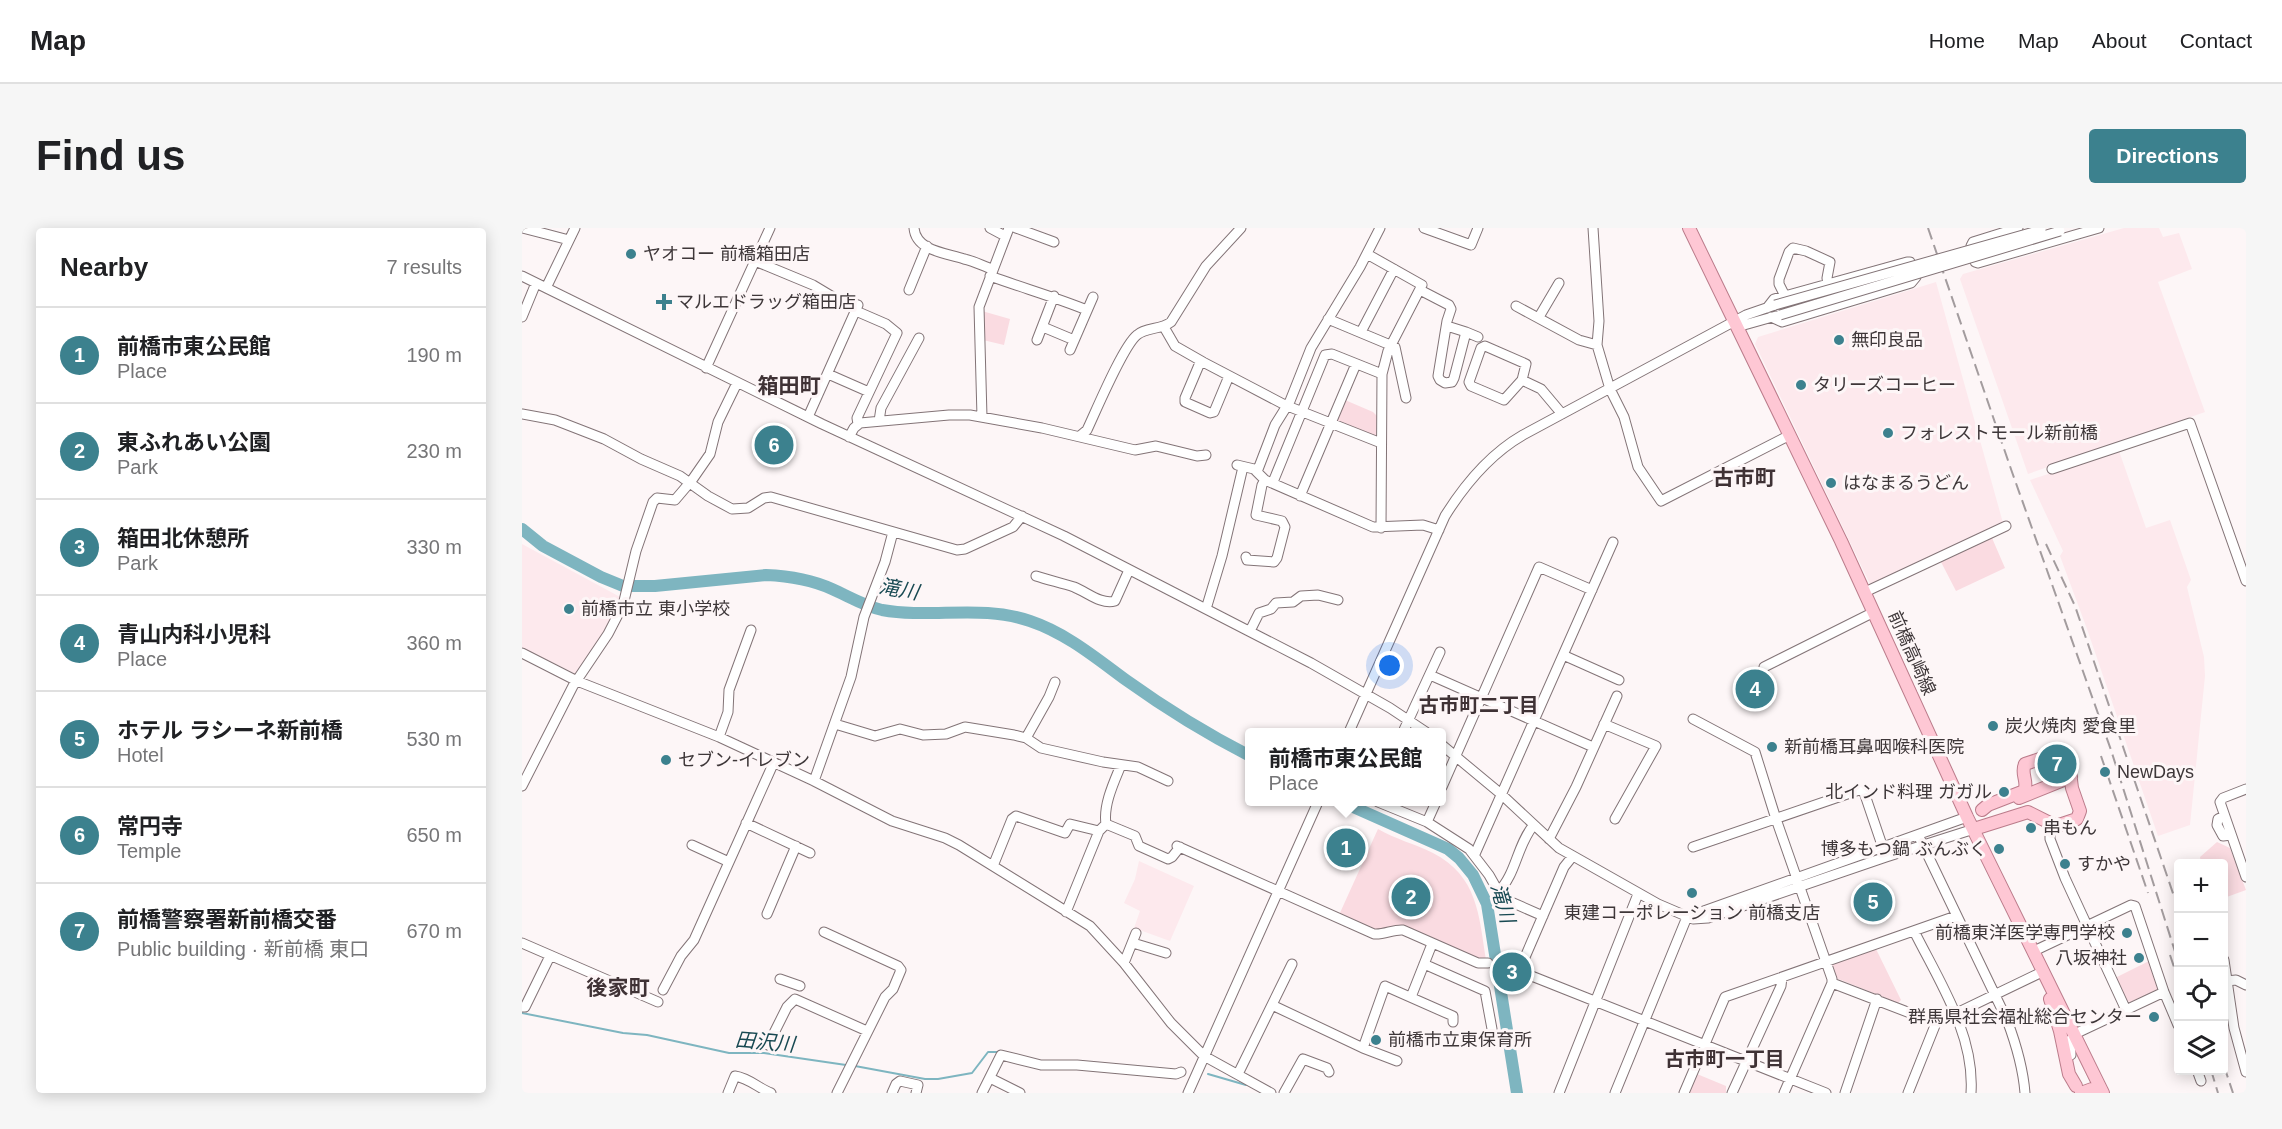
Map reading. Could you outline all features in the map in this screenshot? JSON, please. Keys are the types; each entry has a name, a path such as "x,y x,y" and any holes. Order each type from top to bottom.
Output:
{"main road":[{"name":"前橋高崎線","path":"1689,228 1865,592 1967,817 2102,1092"},
{"path":"1974,829 2022,813 2034,814 2050,824 2059,826 2080,816 2066,757 2062,753 2028,763 2022,770 2026,785 2024,791 1988,805 1982,810"},
{"path":"1967,817 2071,777"},
{"path":"2046,976 2048,993 2060,1031 2069,1074 2078,1091 2092,1089 2102,1092"}],"street":[{"path":"523,228 569,240"},
{"path":"546,288 575,228"},
{"path":"706,368 770,228"},
{"path":"914,228 917,239 945,255 965,259 1032,291 1054,296 1087,310"},
{"path":"982,417 979,307 1007,232 990,228"},
{"path":"1016,228 1054,243"},
{"path":"1080,436 1087,430 1134,337 1142,332 1164,327 1171,322 1208,262 1240,228"},
{"path":"1257,472 1275,425 1285,405 1290,401 1311,348 1380,228"},
{"path":"1424,228 1471,245 1478,228"},
{"path":"1593,228 1599,321 1597,345 1610,389 1624,417 1638,467 1661,501 1788,436"},
{"path":"1982,228 1986,238"},
{"path":"2018,228 1971,244 1977,263 2098,228"},
{"path":"1351,728 1452,505 1480,469 1515,440 1746,315 2048,228"},
{"path":"1734,323 1744,325 1776,316 2065,229"},
{"path":"909,290 927,246"},
{"path":"1785,296 1779,282 1792,248 1830,262 1828,284"},
{"path":"1367,254 1421,283 1420,290 1386,356 1382,375 1381,528"},
{"path":"755,261 813,285 833,297 857,304 856,311 808,417"},
{"path":"1771,306 1772,300 1785,296 1907,262 1912,264 1916,277 1911,283 1782,322 1776,316"},
{"path":"1361,332 1394,269"},
{"path":"522,276 849,437 1022,516 1367,694 1420,728"},
{"path":"522,317 536,283"},
{"path":"1539,317 1559,283"},
{"path":"1420,290 1449,304 1451,309 1438,376 1445,383 1452,382 1454,378 1466,332"},
{"path":"1037,340 1054,296"},
{"path":"1070,350 1093,297"},
{"path":"1516,306 1579,340 1597,345"},
{"path":"849,437 858,424 857,418 897,333 886,324 856,311"},
{"path":"1328,319 1395,347 1406,398"},
{"path":"1447,326 1478,337"},
{"path":"1043,327 1074,340"},
{"path":"1164,327 1175,346 1229,376 1285,405 1381,443"},
{"path":"879,421 881,408 919,338"},
{"path":"1485,346 1526,364 1522,380 1504,400 1471,386 1469,382 1480,348 1485,346"},
{"path":"1246,557 1247,560 1274,562 1277,558 1285,527 1282,521 1256,515 1262,485 1269,481 1325,355 1332,354 1382,375"},
{"path":"1203,362 1199,365 1185,402 1210,413 1214,412 1229,376"},
{"path":"1300,496 1356,364"},
{"path":"828,374 869,392"},
{"path":"1522,380 1540,389 1562,414"},
{"path":"522,786 525,771 577,681 611,628 627,594 636,551 654,499 675,500 710,454 718,422 737,383"},
{"path":"522,414 555,420 593,434 650,463 666,468 732,509 748,508 764,498 771,497 961,550 1013,526 1022,516"},
{"path":"858,424 949,415 982,417 1080,436 1135,450 1156,446 1197,456 1206,455"},
{"path":"2052,469 2190,423 2246,581"},
{"path":"1206,609 1222,556 1240,466 1257,472 1269,481 1300,496 1373,527 1423,525 1439,530"},
{"path":"1865,592 2006,526"},
{"path":"814,781 851,677 865,614 885,562 893,532"},
{"path":"1475,854 1613,542"},
{"path":"1446,775 1539,567 1592,590"},
{"path":"1036,576 1073,587 1097,599 1114,602 1129,570"},
{"path":"1250,632 1259,613 1270,610 1278,602 1293,602 1301,596 1318,596 1338,600"},
{"path":"1764,667 1874,612"},
{"path":"719,737 728,712 729,690 751,630"},
{"path":"1405,728 1440,652"},
{"path":"522,653 577,681 719,737 814,781 892,821 952,841 1090,926 1124,963 1162,1012 1204,1056 1271,1093"},
{"path":"1563,655 1619,680"},
{"path":"1430,675 1593,747"},
{"path":"1026,738 1049,698 1055,682"},
{"path":"1549,839 1576,787 1617,696"},
{"path":"1693,719 1755,752 1832,983 1784,1093"},
{"path":"835,724 875,736 900,729 922,735 946,734 965,727 1026,738 1041,748 1138,767 1168,781"},
{"path":"1604,724 1656,746 1616,819"},
{"path":"1446,748 1501,794 1533,826 1572,857 1638,894 1687,917 1708,918 1797,882 1885,852 1974,829"},
{"path":"663,990 681,956 694,940 774,762"},
{"path":"1066,912 1102,827 1106,807 1121,765"},
{"path":"2246,789 2221,799 2220,803 2231,835 2241,849 2246,877"},
{"path":"1693,847 1859,790 1863,791 1885,852"},
{"path":"1188,1093 1316,806"},
{"path":"1389,806 1426,822 1475,854 1502,898 1543,916"},
{"path":"1400,811 1402,806"},
{"path":"1426,822 1434,806"},
{"path":"993,866 1012,819 1016,816 1062,832 1065,832 1070,824 1102,827 1135,836 1139,846 1168,859 1179,847 1374,934 1384,935 1399,929 1478,963 1488,963"},
{"path":"1885,852 1918,834 1967,817"},
{"path":"746,823 810,853"},
{"path":"2050,824 2050,839 2086,925 2126,1010"},
{"path":"1498,892 1533,826"},
{"path":"1918,834 2016,1043 2025,1093"},
{"path":"692,845 729,862"},
{"path":"767,914 796,846"},
{"path":"1572,857 1564,867 1519,971 1826,1093"},
{"path":"1559,1093 1638,894"},
{"path":"2034,951 2131,905 2136,907 2164,992 2176,1021"},
{"path":"1684,1093 1725,997 1956,916"},
{"path":"1615,1093 1687,917"},
{"path":"1914,931 1955,1014 1967,1048 1971,1093"},
{"path":"824,932 900,968 901,972 867,1031 837,1093"},
{"path":"1124,963 1134,938 1166,953"},
{"path":"522,944 658,1002"},
{"path":"1411,997 1432,944"},
{"path":"522,1006 525,1007 550,956"},
{"path":"1238,1074 1292,964"},
{"path":"1424,964 1485,991 1492,1029"},
{"path":"1908,1093 1936,1023 1994,995 2046,976"},
{"path":"1732,1093 1781,986 1782,977"},
{"path":"780,979 800,986"},
{"path":"2228,981 2236,980 2246,985"},
{"path":"1832,983 1936,1023"},
{"path":"1363,1048 1385,986 1453,1016 1453,1022"},
{"path":"2228,988 2234,1028 2246,1072"},
{"path":"2078,1091 2069,1047 2070,1040 2164,992"},
{"path":"768,1045 787,1007 795,999 867,1031"},
{"path":"1845,1093 1877,999"},
{"path":"1272,1005 1363,1048 1397,1061"},
{"path":"982,1093 1001,1055 1041,1065 1077,1065 1176,1074 1181,1072"},
{"path":"1284,1093 1303,1059 1327,1068 1329,1072"},
{"path":"2198,1075 2201,1082"},
{"path":"728,1093 735,1076 746,1078 753,1089 771,1093"},
{"path":"990,1078 1020,1093"},
{"path":"892,1093 900,1081 918,1085 916,1093"}],"shaded area":[{"path":"2124,228 2159,228 2163,237 2179,233 2192,269 2158,282 2205,412 2028,474 1960,279 1963,274"},
{"name":"フォレストモール新前橋","path":"1936,282 2003,523 1870,584 1755,344 1758,337"},
{"path":"982,311 1010,319 1004,345 983,340"},
{"path":"1345,400 1377,416 1376,437 1336,423"},
{"path":"2119,451 2146,528 2170,520 2191,580 2187,587 2204,657 2205,676 2190,825 2158,836 2060,556 2063,551 2030,480"},
{"path":"1992,538 2005,568 1956,591 1941,562"},
{"name":"前橋市立 東小学校","path":"522,544 622,598 612,620 576,674 522,648"},
{"path":"1378,829 1433,853 1448,862 1459,873 1474,899 1486,960 1483,962 1404,928 1375,931 1339,915"},
{"path":"2217,842 2230,848 2246,890 2228,897 2228,859 2200,859"},
{"path":"1139,861 1194,886 1170,941 1134,928 1140,911 1124,903 1135,879"},
{"path":"1873,948 1876,949 1901,1000 1898,1003 1836,978 1831,965 1833,962"},
{"path":"2149,961 2159,989 2130,1002 2124,1000 2115,980"},
{"path":"1697,1074 1726,1086 1726,1093 1686,1093"}],"waterway":[{"name":"滝川","path":"522,529 543,546 623,586 655,586 775,575 816,583 882,610 919,613 993,613 1030,621 1068,639 1171,711 1245,753"},
{"name":"滝川","path":"1351,806 1448,849 1473,875 1487,904 1517,1093"},
{"name":"田沢川","path":"522,1013 623,1033 647,1035 729,1053 764,1053 846,1065"},
{"name":"田沢川","path":"855,1066 925,1079 938,1079 972,1073 988,1052 998,1052"},
{"name":"田沢川","path":"1208,1074 1246,1085"}],"railway":[{"path":"1928,228 2111,750 2174,948"},
{"path":"2046,544 2075,606 2174,896"},
{"path":"2101,756 2148,893"},
{"path":"2170,955 2174,967"},
{"path":"2213,1075 2218,1093"},
{"path":"2227,1075 2233,1093"}],"place":[{"name":"ヤオコー 前橋箱田店","path":"631,254"},
{"name":"マルエドラッグ箱田店","path":"664,302"},
{"name":"無印良品","path":"1839,340"},
{"name":"タリーズコーヒー","path":"1801,385"},
{"name":"フォレストモール新前橋","path":"1888,433"},
{"name":"常円寺","path":"774,445"},
{"name":"はなまるうどん","path":"1831,483"},
{"name":"前橋市立 東小学校","path":"569,609"},
{"name":"青山内科小児科","path":"1755,689"},
{"name":"炭火焼肉 愛食里","path":"1993,726"},
{"name":"新前橋耳鼻咽喉科医院","path":"1772,747"},
{"name":"セブン-イレブン","path":"666,760"},
{"name":"前橋警察署新前橋交番","path":"2057,764"},
{"name":"NewDays","path":"2105,772"},
{"name":"北インド料理 ガガル","path":"2004,792"},
{"name":"串もん","path":"2031,828"},
{"name":"前橋市東公民館","path":"1346,848"},
{"name":"博多もつ鍋 ぶんぶく","path":"1999,849"},
{"name":"すかや","path":"2065,864"},
{"name":"東建コーポレーション 前橋支店","path":"1692,893"},
{"name":"東ふれあい公園","path":"1411,897"},
{"name":"ホテル ラシーネ新前橋","path":"1873,902"},
{"name":"前橋東洋医学専門学校","path":"2127,933"},
{"name":"八坂神社","path":"2139,958"},
{"name":"箱田北休憩所","path":"1512,972"},
{"name":"群馬県社会福祉総合センター","path":"2154,1017"},
{"name":"前橋市立東保育所","path":"1376,1040"}],"district":[{"name":"箱田町","path":"789,386"},
{"name":"古市町","path":"1744,478"},
{"name":"古市町二丁目","path":"1479,705"},
{"name":"後家町","path":"618,988"},
{"name":"古市町一丁目","path":"1725,1059"}]}
